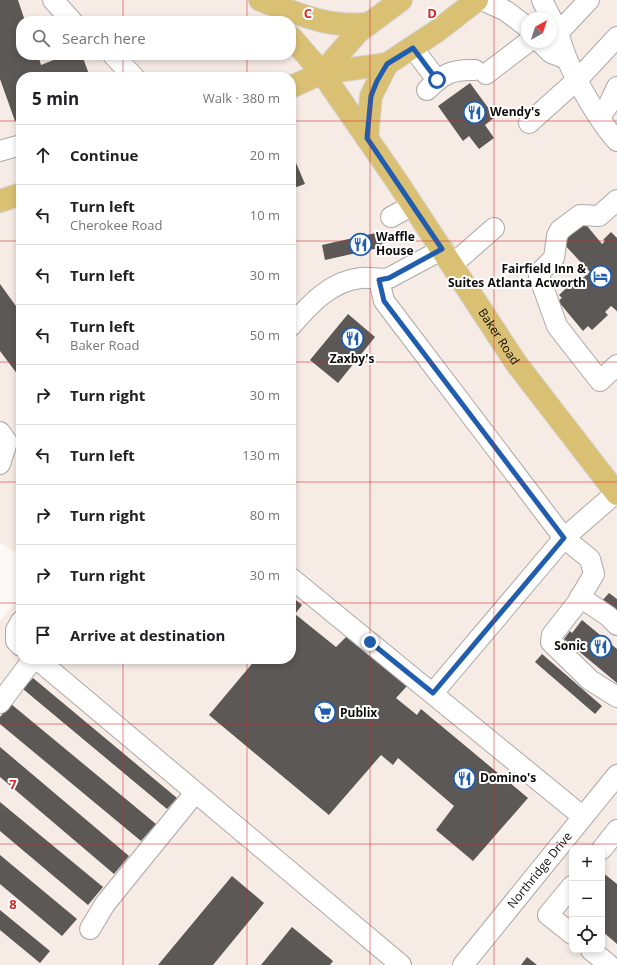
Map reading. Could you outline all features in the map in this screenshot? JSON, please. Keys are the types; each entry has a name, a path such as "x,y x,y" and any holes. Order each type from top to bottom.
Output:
{"main road":[{"path":"260,0 274,16"},
{"path":"260,0 314,19 345,25 370,23"},
{"path":"322,74 358,32 401,0"},
{"path":"296,85 322,74 387,64 413,48 477,0"},
{"name":"Baker Road","path":"296,43 322,74 367,138 448,256 516,363 617,493"},
{"path":"367,138 371,96 387,64"}],"street":[{"path":"53,0 67,16"},
{"path":"482,0 506,10 521,22"},
{"path":"542,0 548,12"},
{"path":"557,21 590,0"},
{"path":"557,33 567,59 578,79 611,104 608,132 617,141"},
{"path":"529,123 578,79 617,37"},
{"path":"413,48 432,85 449,72 481,72 521,46"},
{"path":"546,48 551,53 567,59"},
{"path":"118,60 129,72"},
{"path":"0,152 16,147"},
{"path":"617,200 599,216 580,215 569,222 557,236 554,258 541,271 539,276 557,326 600,381 617,365"},
{"path":"391,217 413,205"},
{"path":"296,320 306,308 320,296 342,281 363,278 379,280 389,278 448,256 494,228"},
{"path":"379,280 384,301 564,538 590,560 594,574 580,597 552,635 551,642 590,680 617,697"},
{"path":"0,432 7,442 0,464"},
{"path":"433,693 564,538 617,493"},
{"path":"296,582 582,816"},
{"path":"580,597 608,616 617,625"},
{"path":"16,630 16,641"},
{"path":"0,703 29,664"},
{"path":"43,664 401,965"},
{"name":"Northridge Drive","path":"462,965 582,816 617,775"},
{"path":"90,929 105,904 195,793"},
{"path":"569,890 548,915 569,932"},
{"path":"595,953 609,965"}],"shaded area":[{"path":"0,0 617,0 617,965 0,965 0,621 16,602 16,664 296,664 296,72 16,72 16,553 0,542"}],"building":[{"path":"0,0 18,0 23,16 16,16 16,60 40,60 41,65 54,60 84,60 88,72 16,72 15,121 0,79"},
{"path":"470,83 495,117 485,125 494,138 479,149 469,136 463,141 438,106"},
{"path":"296,163 305,184 296,187"},
{"name":"Fairfield Inn & Suites Atlanta Acworth","path":"583,221 602,244 605,241 603,240 611,232 617,238 617,311 611,306 605,312 608,315 592,330 588,326 583,331 558,301 562,298 559,295 575,280 578,282 590,272 561,241"},
{"path":"380,232 383,247 325,260 322,245"},
{"path":"0,284 16,306 16,372 0,351"},
{"path":"348,314 375,337 338,383 310,360"},
{"path":"609,593 617,599 617,614 602,601"},
{"path":"296,600 302,605 296,613"},
{"path":"296,615 336,647 348,635 407,686 396,698 417,715 421,709 528,798 473,861 436,830 454,806 398,758 393,765 381,755 329,815 209,715 252,664 296,664"},
{"path":"582,620 617,649 617,683 564,639 570,631 572,633"},
{"path":"542,654 602,706 595,714 535,662"},
{"path":"33,678 177,798 167,809 23,689"},
{"path":"11,704 156,824 141,841 0,724 0,717"},
{"path":"0,747 129,856 114,874 0,777"},
{"path":"0,802 103,887 88,905 0,831"},
{"path":"0,855 77,919 62,936 0,884"},
{"path":"605,874 617,884 617,944 605,934"},
{"path":"232,876 264,903 213,965 158,965"},
{"path":"0,910 50,951 40,963 0,930"},
{"path":"292,927 333,961 330,965 261,965"},
{"path":"527,957 537,965 521,965"}],"place":[{"name":"Wendy's","path":"475,112"},
{"name":"Waffle House","path":"360,244"},
{"name":"Fairfield Inn & Suites Atlanta Acworth","path":"601,276"},
{"name":"Zaxby's","path":"352,338"},
{"name":"Sonic","path":"601,646"},
{"name":"Publix","path":"325,713"},
{"name":"Domino's","path":"465,778"}],"route":[{"path":"370,642 433,693 564,538 407,329 384,301 379,280 389,278 442,249 367,138 371,96 377,81 387,64 413,48 437,80"}]}
